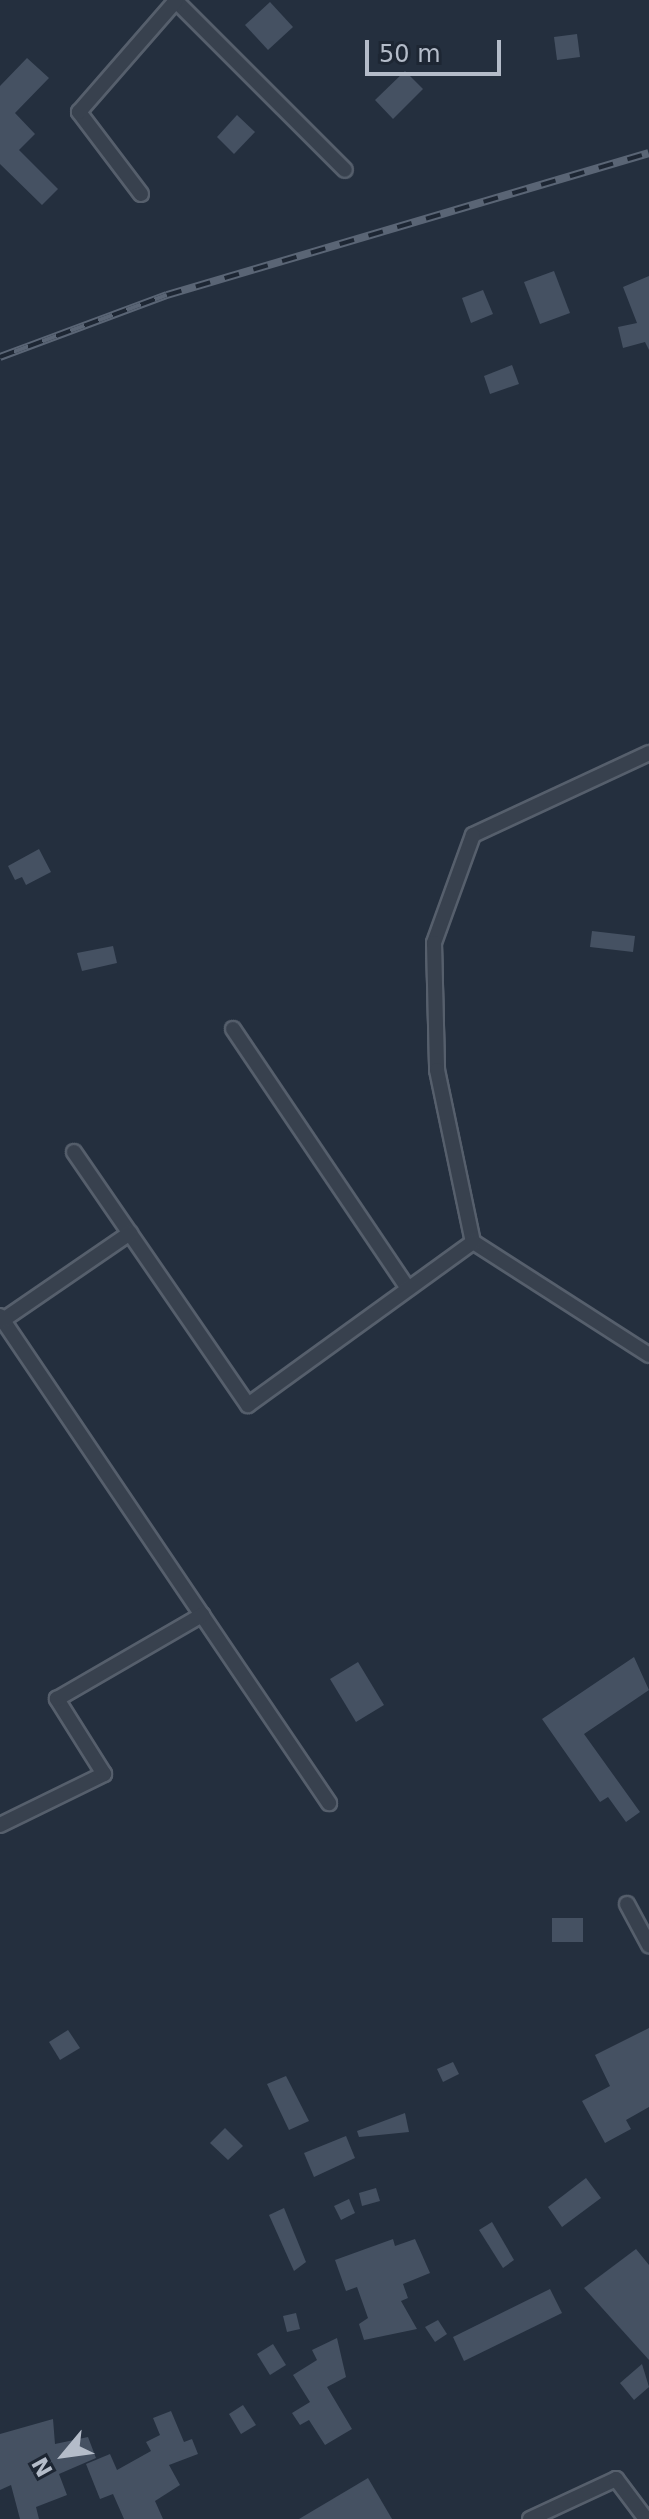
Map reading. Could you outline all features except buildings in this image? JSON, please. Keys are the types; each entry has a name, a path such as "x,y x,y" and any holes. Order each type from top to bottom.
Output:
{"street":[{"path":"141,194 79,112 176,0 345,170"},
{"path":"649,753 473,835 434,943 437,1070 473,1242 649,1355"},
{"path":"233,1029 408,1288"},
{"path":"74,1152 248,1405 473,1242"},
{"path":"130,1233 1,1318 329,1803"},
{"path":"0,1825 104,1774 57,1699 202,1615"},
{"path":"627,1904 649,1945"},
{"path":"530,2519 616,2479 646,2519"}],"railway":[{"path":"0,357 167,295 649,153"}]}
